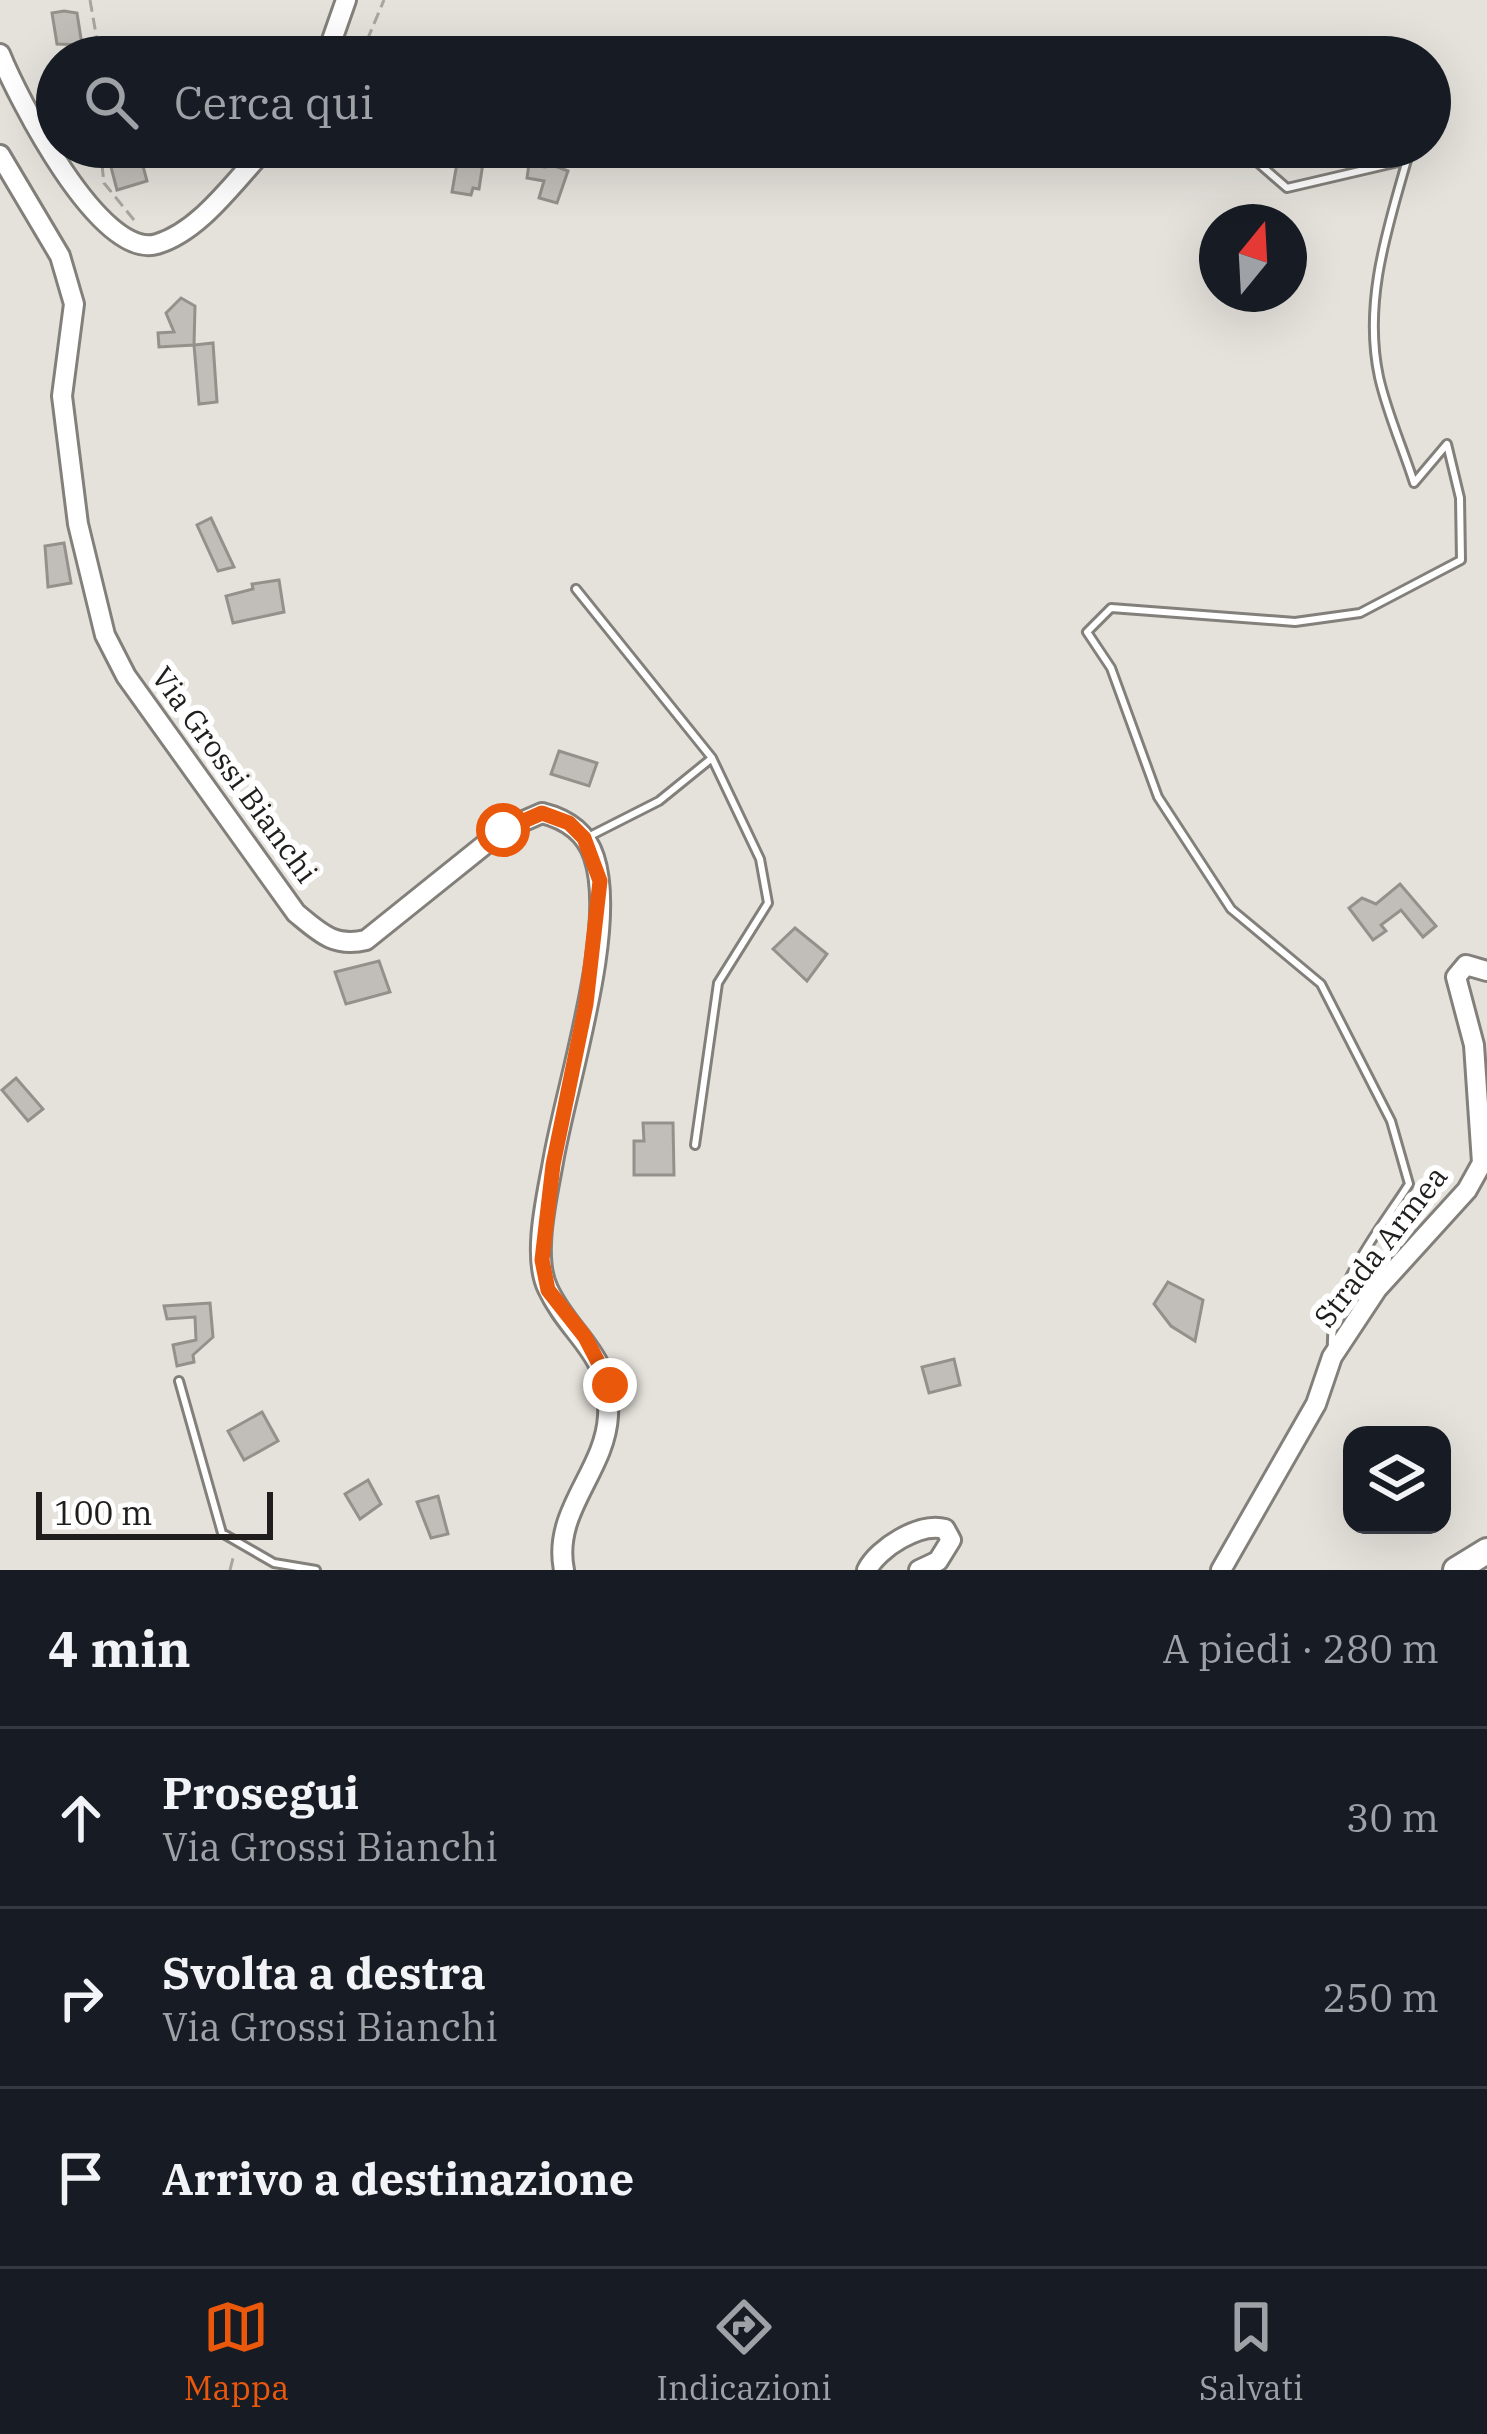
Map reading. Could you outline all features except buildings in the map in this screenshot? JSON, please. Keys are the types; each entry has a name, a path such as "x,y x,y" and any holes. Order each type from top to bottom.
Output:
{"highway":[{"path":"1456,1570 1487,1552"}],"main road":[{"path":"333,36 346,0"},
{"path":"0,53 36,125"},
{"name":"Via Grossi Bianchi","path":"0,155 60,256 74,304 62,396 81,540 105,635 126,676 296,913 329,940 349,944 365,940 527,816 556,817 584,838"},
{"path":"59,168 121,233 152,246 180,233 246,168"},
{"path":"564,1570 564,1529 608,1423 610,1385 585,1337 548,1290 542,1260 553,1165 597,931 600,881 584,838"},
{"name":"Strada Armea","path":"1221,1570 1316,1403 1332,1357 1377,1289 1467,1190 1482,1163 1474,1045 1456,977 1466,965 1487,971"},
{"path":"867,1570 897,1542 929,1527 945,1529 951,1540 947,1551 919,1570"}],"lane":[{"path":"1264,168 1287,188 1373,168"},
{"path":"1332,1357 1331,1333 1350,1279 1409,1184 1391,1121 1321,984 1232,909 1157,797 1111,668 1087,632 1111,608 1295,622 1360,613 1461,560 1460,497 1447,444 1414,483 1379,380 1374,346 1378,261 1405,168"},
{"path":"577,589 712,758 760,859 768,903 718,982 695,1144"},
{"path":"584,838 659,801 712,758"},
{"path":"179,1381 222,1533 274,1563 316,1570"}],"path":[{"path":"90,0 96,36"},
{"path":"369,36 384,0"},
{"path":"102,168 104,183 152,246"},
{"path":"230,1570 238,1542"}],"route":[{"path":"503,830 542,813 569,823 594,855 600,881 586,1004 553,1165 542,1260 548,1290 585,1337 610,1385"}]}
